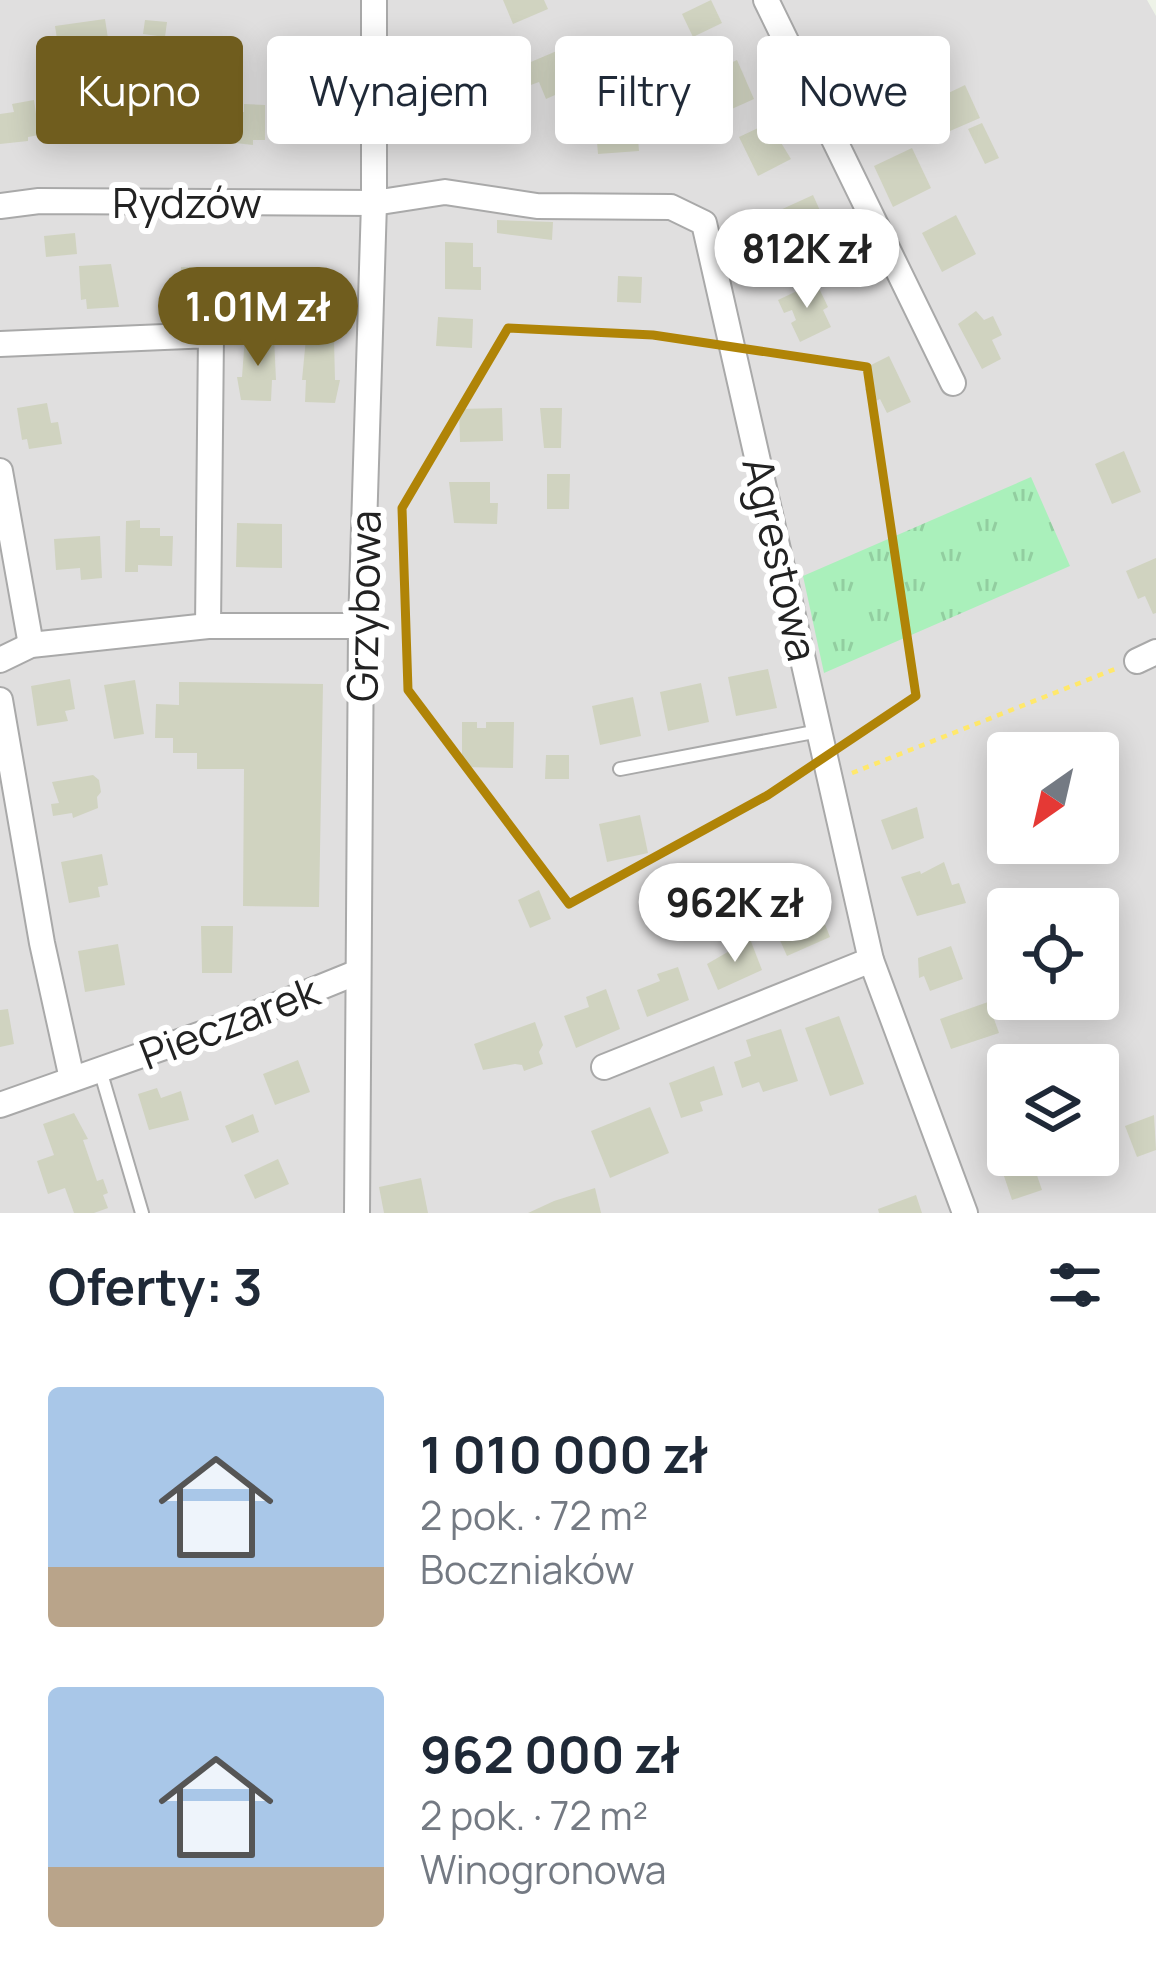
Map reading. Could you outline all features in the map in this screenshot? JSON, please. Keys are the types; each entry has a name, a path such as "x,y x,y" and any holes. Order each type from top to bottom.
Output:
{"street":[{"name":"Grzybowa","path":"357,1213 361,626 374,203 374,0"},
{"path":"766,0 953,383"},
{"name":"Agrestowa","path":"374,203 445,192 537,206 671,207 704,224 871,960 964,1213"},
{"name":"Rydzów","path":"0,206 39,201 374,203"},
{"path":"0,344 211,335 208,626"},
{"path":"0,471 32,645"},
{"path":"0,660 32,645 208,626 361,626"},
{"path":"0,700 42,943 72,1078"},
{"path":"604,1066 871,960"},
{"name":"Pieczarek","path":"0,1105 227,1025 358,972"}],"lane":[{"path":"620,769 820,731"},
{"name":"Pieczarek","path":"100,1070 142,1213"}],"path":[{"path":"832,781 1146,656"}],"highlighted area":[{"path":"508,328 653,335 867,367 916,696 768,795 569,904 408,690 402,508"}],"shaded area":[{"path":"0,0 1147,0 1156,16 1156,1213 0,1213"}],"green space":[{"path":"1031,477 1070,566 824,673 803,576"}],"building":[{"path":"503,0 544,0 548,9 513,24"},
{"path":"711,0 722,23 693,36 682,14"},
{"path":"105,19 108,36 57,36 55,26"},
{"path":"145,20 167,22 165,36 143,34"},
{"path":"555,52 555,95 546,99 539,82 531,85 531,62"},
{"path":"737,60 754,99 733,108 733,62"},
{"path":"965,85 980,118 950,131 950,92"},
{"path":"34,100 36,136 0,144 0,114 14,112 12,104"},
{"path":"244,104 265,105 265,140 243,144"},
{"path":"982,123 999,158 985,164 968,129"},
{"path":"757,129 757,144 782,144 791,159 758,176 739,137"},
{"path":"597,144 638,144 639,151 598,154"},
{"path":"912,148 931,188 893,207 874,166"},
{"path":"813,195 830,233 798,247 778,211"},
{"path":"956,215 976,254 942,272 922,233"},
{"path":"497,220 553,222 552,240 497,233"},
{"path":"75,233 77,254 46,257 44,236"},
{"path":"445,242 473,243 473,267 481,267 481,290 445,289"},
{"path":"111,264 119,307 87,309 86,299 81,300 79,266"},
{"path":"181,267 212,268 216,311 185,310 185,298 179,298"},
{"path":"280,269 311,270 315,314 284,312"},
{"path":"618,276 642,277 641,303 617,302"},
{"path":"816,282 831,327 800,342 791,323 796,320 792,310 784,313 778,300"},
{"path":"976,311 984,320 993,316 1002,335 992,340 1001,359 982,369 958,324"},
{"path":"438,317 473,319 472,348 436,346"},
{"path":"245,336 274,337 276,380 272,380 271,401 241,400 237,377 242,377"},
{"path":"306,338 334,339 335,380 340,380 335,403 305,402"},
{"path":"889,356 911,402 887,413 880,399 871,403 865,389 873,385 865,368"},
{"path":"47,403 51,423 58,422 62,444 29,449 27,439 22,440 17,408"},
{"path":"502,408 503,441 460,442 459,409"},
{"path":"540,408 562,408 561,448 544,448"},
{"path":"1124,451 1141,492 1112,504 1095,464"},
{"path":"547,474 570,474 569,509 547,509"},
{"path":"449,482 490,482 490,503 498,503 497,524 454,523"},
{"path":"140,520 140,528 160,528 160,536 173,536 172,566 138,565 138,572 125,572 126,521"},
{"path":"237,523 282,524 282,568 236,567"},
{"path":"100,536 102,578 81,580 80,568 56,570 54,539"},
{"path":"1156,558 1153,614 1145,596 1138,599 1126,571"},
{"path":"768,669 777,708 736,716 728,677"},
{"path":"70,679 75,709 65,711 68,721 37,726 31,686"},
{"path":"135,680 144,734 114,739 104,685"},
{"path":"179,682 323,684 319,907 243,906 244,769 197,769 197,753 173,753 173,738 155,738 156,704 179,705"},
{"path":"701,683 709,722 668,731 660,692"},
{"path":"633,697 641,736 600,745 592,706"},
{"path":"462,722 477,722 477,728 486,728 486,722 514,722 513,768 462,767"},
{"path":"546,755 569,755 569,779 545,779"},
{"path":"93,775 101,792 98,808 73,818 72,813 53,816 51,804 59,803 52,782"},
{"path":"917,807 924,838 892,850 881,820"},
{"path":"640,815 648,853 607,862 599,824"},
{"path":"102,854 108,885 98,887 100,897 69,903 61,862"},
{"path":"944,862 952,885 959,883 966,903 917,916 901,877 921,874"},
{"path":"539,890 551,919 530,928 518,900"},
{"path":"817,904 830,937 787,956 775,929 798,919 796,912"},
{"path":"201,926 233,926 232,973 202,973"},
{"path":"750,939 762,970 718,990 707,964"},
{"path":"118,944 125,985 85,992 78,951"},
{"path":"951,946 963,979 930,991 924,976 919,978 918,958"},
{"path":"678,967 689,1000 647,1017 637,990 660,981 657,974"},
{"path":"606,989 620,1029 576,1048 564,1016 589,1007 586,997"},
{"path":"987,1002 987,1020 994,1020 999,1033 951,1049 940,1019"},
{"path":"8,1009 14,1044 0,1047 0,1010"},
{"path":"839,1016 864,1084 830,1096 805,1028"},
{"path":"535,1022 543,1064 524,1071 515,1064 483,1070 474,1044"},
{"path":"781,1029 798,1081 763,1092 759,1082 742,1088 734,1062 751,1056 746,1040"},
{"path":"298,1060 310,1092 275,1105 263,1074"},
{"path":"714,1066 723,1095 700,1102 703,1111 681,1118 669,1083"},
{"path":"157,1088 161,1098 181,1091 189,1120 149,1130 138,1094"},
{"path":"650,1107 669,1153 610,1178 591,1131"},
{"path":"74,1113 88,1139 83,1140 97,1181 103,1179 108,1193 103,1195 108,1208 94,1213 74,1213 65,1188 48,1194 37,1161 54,1155 43,1124"},
{"path":"253,1114 259,1132 232,1143 225,1126"},
{"path":"1154,1115 1156,1150 1137,1157 1125,1126"},
{"path":"278,1159 289,1184 255,1199 244,1175"},
{"path":"1004,1176 1037,1176 1042,1190 1012,1200"},
{"path":"421,1178 428,1213 384,1213 379,1187"},
{"path":"595,1188 601,1213 528,1213 554,1201"},
{"path":"916,1195 922,1213 879,1213 878,1209"}]}
